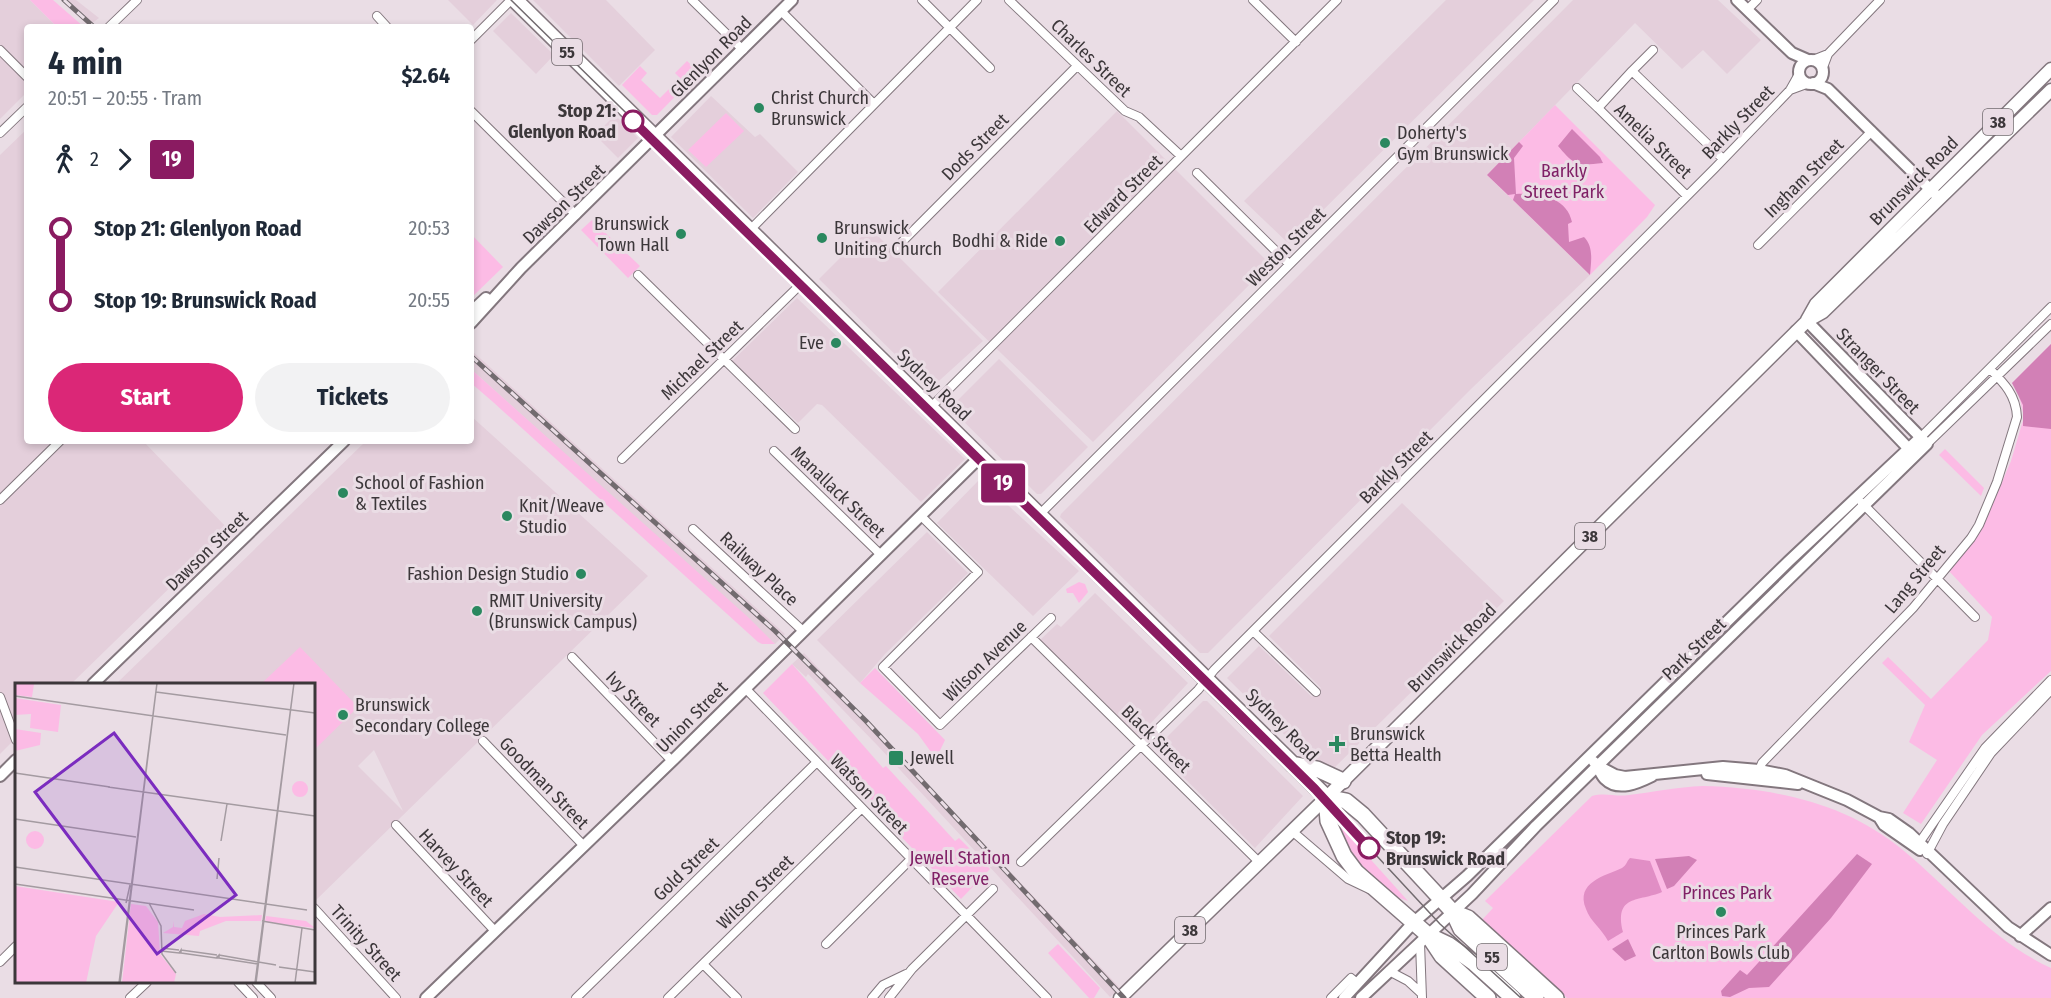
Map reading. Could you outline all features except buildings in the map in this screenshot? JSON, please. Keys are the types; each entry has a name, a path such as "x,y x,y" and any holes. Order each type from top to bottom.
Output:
{"highway":[{"name":"Sydney Road","path":"513,0 1326,797"},
{"path":"1292,764 1317,769 1342,782"},
{"name":"55","path":"1488,998 1424,939 1414,922 1378,894 1356,873 1344,856 1328,821 1326,797 1346,801 1363,814 1453,912 1461,928 1536,998"},
{"name":"55","path":"1453,912 1468,918 1556,998"},
{"name":"55","path":"1424,939 1459,952 1513,998"}],"main road":[{"name":"Brunswick Road","path":"1935,194 2051,69"},
{"name":"Brunswick Road","path":"1120,998 1342,782 1807,321 1816,304 2051,90"}],"street":[{"path":"112,24 137,0"},
{"path":"474,37 513,0"},
{"path":"692,0 743,50"},
{"name":"Glenlyon Road","path":"654,138 792,0"},
{"path":"922,0 990,68"},
{"path":"749,231 977,0"},
{"name":"Charles Street","path":"1009,0 1125,111 1139,117 1181,156"},
{"path":"1253,0 1296,42"},
{"name":"Edward Street","path":"930,408 1337,0"},
{"name":"Weston Street","path":"1039,515 1554,0"},
{"path":"1737,0 1792,53 1819,64 1828,89"},
{"path":"1748,10 1757,0"},
{"path":"1811,83 1822,72 1828,54 1880,0"},
{"path":"781,11 874,104"},
{"path":"377,16 384,24"},
{"path":"0,50 24,74"},
{"name":"Amelia Street","path":"1598,108 1653,50"},
{"path":"1792,53 1799,72 1811,83 1828,89 1935,194"},
{"path":"1799,72 1810,60 1828,54"},
{"name":"Dods Street","path":"894,250 1077,66"},
{"name":"Amelia Street","path":"1632,71 1723,159"},
{"name":"Barkly Street","path":"1021,862 1142,745 1687,196 1790,90 1799,72"},
{"name":"Barkly Street","path":"1790,90 1811,83"},
{"name":"Amelia Street","path":"1577,88 1687,196"},
{"path":"2,128 24,110"},
{"path":"474,114 576,215"},
{"name":"Ingham Street","path":"1758,245 1872,131"},
{"name":"Dawson Street","path":"474,309 521,268 654,138"},
{"path":"1197,173 1289,264"},
{"name":"Dawson Street","path":"474,320 521,268"},
{"path":"638,275 795,429"},
{"name":"Michael Street","path":"622,459 802,283"},
{"name":"Park Street","path":"1361,998 1453,912 1594,762 1923,441 2051,307"},
{"name":"Stranger Street","path":"1807,321 1923,441"},
{"name":"Park Street","path":"1861,502 1908,449 1923,441 1998,376 2051,324"},
{"name":"Stranger Street","path":"1796,331 1908,449"},
{"name":"Lang Street","path":"1758,774 1912,608 1979,525 2017,417 2014,400 1998,376 1990,369"},
{"path":"0,500 57,444"},
{"name":"Dawson Street","path":"94,683 341,444"},
{"name":"Manallack Street","path":"774,450 880,554"},
{"name":"Union Street","path":"426,998 672,761 980,457"},
{"path":"1861,502 1975,617"},
{"name":"Wilson Avenue","path":"921,516 978,572 883,667 940,725 1051,618"},
{"name":"Railway Place","path":"693,530 803,631"},
{"path":"1253,631 1316,692"},
{"name":"Black Street","path":"1031,638 1260,862"},
{"name":"Ivy Street","path":"572,657 672,761"},
{"path":"1918,845 1985,748 2050,686"},
{"path":"1929,854 1943,824 1991,753 2050,686"},
{"name":"Watson Street","path":"745,688 1047,998"},
{"path":"0,697 15,737"},
{"name":"Goodman Street","path":"483,741 584,846"},
{"path":"0,776 15,761"},
{"name":"Gold Street","path":"576,998 817,762"},
{"path":"1594,762 1606,781 1618,786 1638,782 1654,775 1684,771 1758,774 1810,786 1847,800 1879,817 1889,819 1992,910 2049,949"},
{"name":"Park Street","path":"1344,998 1414,922 1460,883 1528,818 1594,762"},
{"name":"Wilson Street","path":"668,998 862,808"},
{"path":"1528,818 1536,826"},
{"name":"Harvey Street","path":"396,825 494,930"},
{"path":"1292,831 1348,879 1378,894"},
{"path":"1506,839 1515,848"},
{"path":"826,944 911,859"},
{"path":"889,998 912,969 993,889"},
{"path":"2023,933 2051,908"},
{"name":"Trinity Street","path":"315,909 396,998"},
{"path":"1422,996 1424,939"},
{"path":"0,962 15,947"},
{"path":"703,964 737,998"},
{"path":"872,998 883,985 900,978 912,969"},
{"path":"1389,971 1408,981 1422,996"},
{"name":"Park Street","path":"1331,998 1351,978 1357,983"},
{"path":"130,998 145,983"},
{"path":"240,983 253,998"},
{"path":"258,983 271,998"}],"shaded area":[{"path":"0,0 30,0 54,24 24,24 24,95 0,119"},
{"path":"61,0 76,0 99,18 91,24"},
{"path":"448,0 497,0 474,24"},
{"path":"533,0 606,0 655,50 619,86"},
{"path":"1446,0 1534,0 1289,244 1244,201"},
{"path":"1573,0 1718,0 1761,40 1727,74 1703,50 1682,69 1635,23 1487,175 1590,275 1471,389 1208,653 1200,653 1060,517 1061,514"},
{"path":"511,13 554,55 536,74 493,31"},
{"path":"711,96 755,137 760,134 798,172 753,218 671,137"},
{"path":"1117,111 1270,264 1093,442 938,292"},
{"path":"615,115 638,138 618,158 595,135"},
{"path":"1572,129 1600,157 1603,163 1577,163 1564,153 1558,146"},
{"path":"24,132 24,444 146,444 229,530 72,683 15,683 15,739 0,754 0,155"},
{"path":"1519,142 1523,146 1514,158 1516,194 1534,194 1551,198 1564,207 1572,222 1568,224 1569,242 1584,237 1589,245 1590,275 1513,200 1515,194 1508,195 1487,175"},
{"path":"870,228 983,341 930,389 819,279"},
{"path":"797,298 965,459 921,502 822,405 817,404 798,423 732,361"},
{"path":"2051,344 2051,429 2023,426 2023,405 2012,383"},
{"path":"474,353 785,634 775,644 474,372"},
{"path":"999,359 1088,447 1041,494 1037,494 950,408"},
{"name":"RMIT University (Brunswick Campus)","path":"474,419 648,576 315,901 315,683 117,683 363,444 474,444","holes":["374,750 403,811 358,766"]},
{"path":"978,481 982,481 1079,571 1033,616 937,523"},
{"path":"1402,503 1504,601 1333,769 1305,755 1227,678 1259,646 1312,697 1321,688 1269,636"},
{"path":"927,532 968,573 885,654 860,683 817,640"},
{"path":"1095,593 1188,683 1139,736 1040,640 1057,624 1061,627"},
{"path":"804,653 1120,988 1110,997 878,746 808,674 806,677 792,664"},
{"path":"1203,701 1207,701 1303,796 1255,848 1155,749"},
{"path":"1857,854 1872,864 1831,918 1769,987 1749,988 1730,997 1722,996 1721,991 1740,970 1747,975"},
{"path":"1689,856 1697,860 1674,886 1667,889 1655,859"},
{"path":"1630,858 1650,861 1662,892 1630,901 1625,905 1621,920 1623,932 1608,941 1586,909 1585,892 1588,886 1600,877 1625,866"},
{"path":"1628,939 1636,956 1625,961 1612,949"}],"green space":[{"path":"30,0 53,0 81,24 54,24"},
{"path":"687,61 699,72 657,115 652,115 622,85 640,66 647,73 641,80 660,98 680,78 675,73"},
{"name":"Barkly Street Park","path":"1555,105 1655,205 1647,217 1590,275 1487,175"},
{"path":"726,113 744,131 706,167 688,150"},
{"path":"592,220 640,266 628,278 581,230"},
{"path":"474,237 503,267 474,295"},
{"path":"2051,344 2051,671 1982,735 1921,824 1903,813 1937,760 1909,742 1925,705 1882,663 1888,657 1931,699 1988,640 1992,617 1949,571 1982,529 2011,461 2024,417 2019,395 2012,383"},
{"path":"474,372 749,618 775,644 758,642 474,386"},
{"path":"1945,449 1984,488 1981,496 1939,455"},
{"path":"1079,582 1085,584 1088,592 1079,603 1073,593 1067,593 1066,589"},
{"path":"300,647 358,707 315,749 315,683 262,683"},
{"name":"Jewell Station Reserve","path":"792,664 883,768 886,766 955,841 959,838 990,869 961,899 763,693"},
{"path":"875,668 945,740 936,759 918,734 860,683"},
{"name":"Princes Park","path":"1703,786 1757,790 1809,801 1859,821 1882,835 1922,866 1992,930 2030,957 2051,968 2051,998 1567,998 1482,920 1493,908 1485,901 1592,796 1629,795"},
{"path":"1337,822 1408,901 1383,889 1363,870 1348,847"},
{"path":"1058,944 1100,988 1094,998 1089,998 1048,953"}],"tram line":[{"path":"511,0 1311,785 1440,924 1521,998"},
{"name":"19","path":"633,121 902,381 978,459 1315,789 1369,848"}],"railway":[{"path":"64,0 91,24"},
{"path":"474,359 775,631 866,721 1124,998"}],"place":[{"name":"Christ Church Brunswick","path":"759,108"},
{"name":"Stop 21: Glenlyon Road","path":"633,121"},
{"name":"Doherty's Gym Brunswick","path":"1385,143"},
{"name":"Brunswick Town Hall","path":"681,234"},
{"name":"Brunswick Uniting Church","path":"822,238"},
{"name":"Bodhi & Ride","path":"1060,241"},
{"name":"Eve","path":"836,343"},
{"name":"School of Fashion & Textiles","path":"343,493"},
{"name":"Knit/Weave Studio","path":"507,516"},
{"name":"Fashion Design Studio","path":"581,574"},
{"name":"RMIT University (Brunswick Campus)","path":"477,611"},
{"name":"Brunswick Secondary College","path":"343,715"},
{"name":"Brunswick Betta Health","path":"1337,744"},
{"name":"Jewell","path":"896,758"},
{"name":"Stop 19: Brunswick Road","path":"1369,848"},
{"name":"Princes Park Carlton Bowls Club","path":"1721,912"}]}
